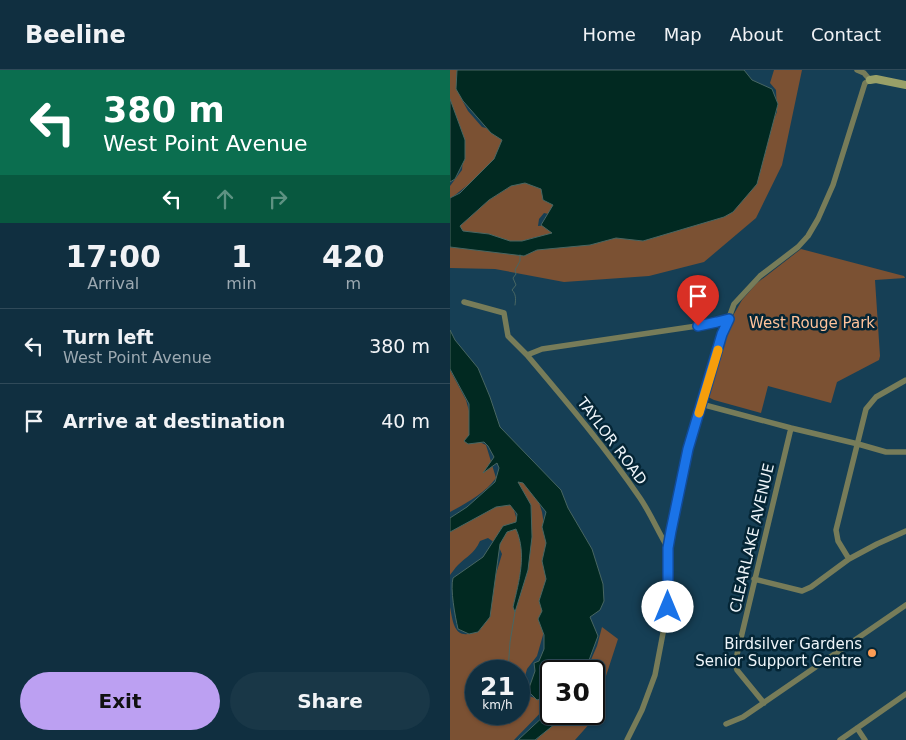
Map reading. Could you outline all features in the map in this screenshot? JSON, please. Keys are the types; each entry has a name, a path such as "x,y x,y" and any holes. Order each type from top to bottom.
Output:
{"street":[{"path":"857,70 864,72 870,80"},
{"path":"627,740 642,710 655,675 668,607 668,548 688,449 722,334 734,304 760,276 798,247 808,236 833,185 865,83 876,79 906,85"},
{"name":"TAYLOR ROAD","path":"464,302 504,313 508,336 568,403 617,466 641,500 668,548"},
{"path":"527,355 542,350 729,319"},
{"path":"850,559 838,541 836,530 866,409 876,397 906,380"},
{"path":"702,404 886,452 906,452"},
{"name":"CLEARLAKE AVENUE","path":"764,702 737,670 735,663 791,428"},
{"path":"754,579 802,591 850,559 906,531"},
{"path":"726,724 743,717 906,605"},
{"path":"840,740 906,694"},
{"path":"857,728 865,740"}],"green space":[{"path":"450,70 459,70 461,98 468,111 482,127 505,133 501,154 474,180 450,199 450,186 462,170 463,158 450,112"},
{"path":"774,70 802,70 782,165 756,218 704,262 649,276 564,282 495,269 450,268 450,247 521,255 547,247 732,210 743,200 754,182 765,154 772,123 777,112 776,90 770,83"},
{"path":"558,167 553,215 544,213 539,219 538,226 607,218 555,237 536,237 514,244 506,243 492,235 452,230 498,186"},
{"name":"West Rouge Park","path":"801,249 904,276 905,278 875,280 879,360 837,382 831,403 768,386 761,413 708,397 731,319 742,300 757,283"},
{"path":"450,370 466,400 469,411 469,437 486,445 496,478 481,493 450,512"},
{"path":"517,474 538,499 550,544 543,614 543,635 537,656 530,665 530,660 465,660 465,725 529,725 514,740 450,740 450,607 457,631 468,634 480,630 490,607 493,584 502,554 498,545 488,538 480,541 473,552 450,575 450,532 500,500 511,500 521,534 514,483"},
{"path":"602,627 618,639 605,679 605,660 591,660"},
{"path":"530,696 540,697 540,713 530,724"},
{"path":"553,725 588,725 575,740 536,740"}],"shaded area":[{"path":"457,70 744,70 752,80 772,89 778,104 757,184 733,212 724,217 643,241 616,238 590,245 537,250 524,256 450,247 450,198 460,193 494,159 502,140 491,133 463,101 456,89","holes":["525,183 541,189 543,200 553,205 541,225 552,233 522,241 510,241 489,234 463,231 460,226 489,200 511,186"]},
{"path":"450,99 465,140 465,159 455,179 450,182"},
{"path":"450,330 455,340 478,368 500,427 561,490 568,508 592,549 603,584 604,601 600,610 590,617 598,636 589,660 540,660 540,699 537,700 530,693 530,685 535,671 534,663 539,661 544,649 544,635 538,619 542,611 539,601 546,579 542,561 546,543 542,527 546,512 523,483 518,482 531,505 532,537 528,570 515,612 513,607 521,568 521,548 516,529 507,532 500,544 490,617 478,632 469,634 458,629 452,596 453,578 483,557 503,526 516,522 517,514 510,505 496,507 450,532 450,518 467,507 495,482 499,468 497,463 483,473 494,457 488,446 484,442 468,444 464,441 469,435 469,404 450,369"},
{"path":"540,720 540,725 554,725 535,740 518,740"}],"waterway":[{"path":"515,305 515,297 512,290 516,285 513,278 520,261 520,255"},
{"path":"509,660 515,612"}],"slow traffic":[{"path":"699,413 718,350"}],"place":[{"name":"Birdsilver Gardens Senior Support Centre","path":"872,653"}],"route":[{"path":"668,607 668,548 688,449 722,334 729,319 698,326"}]}
